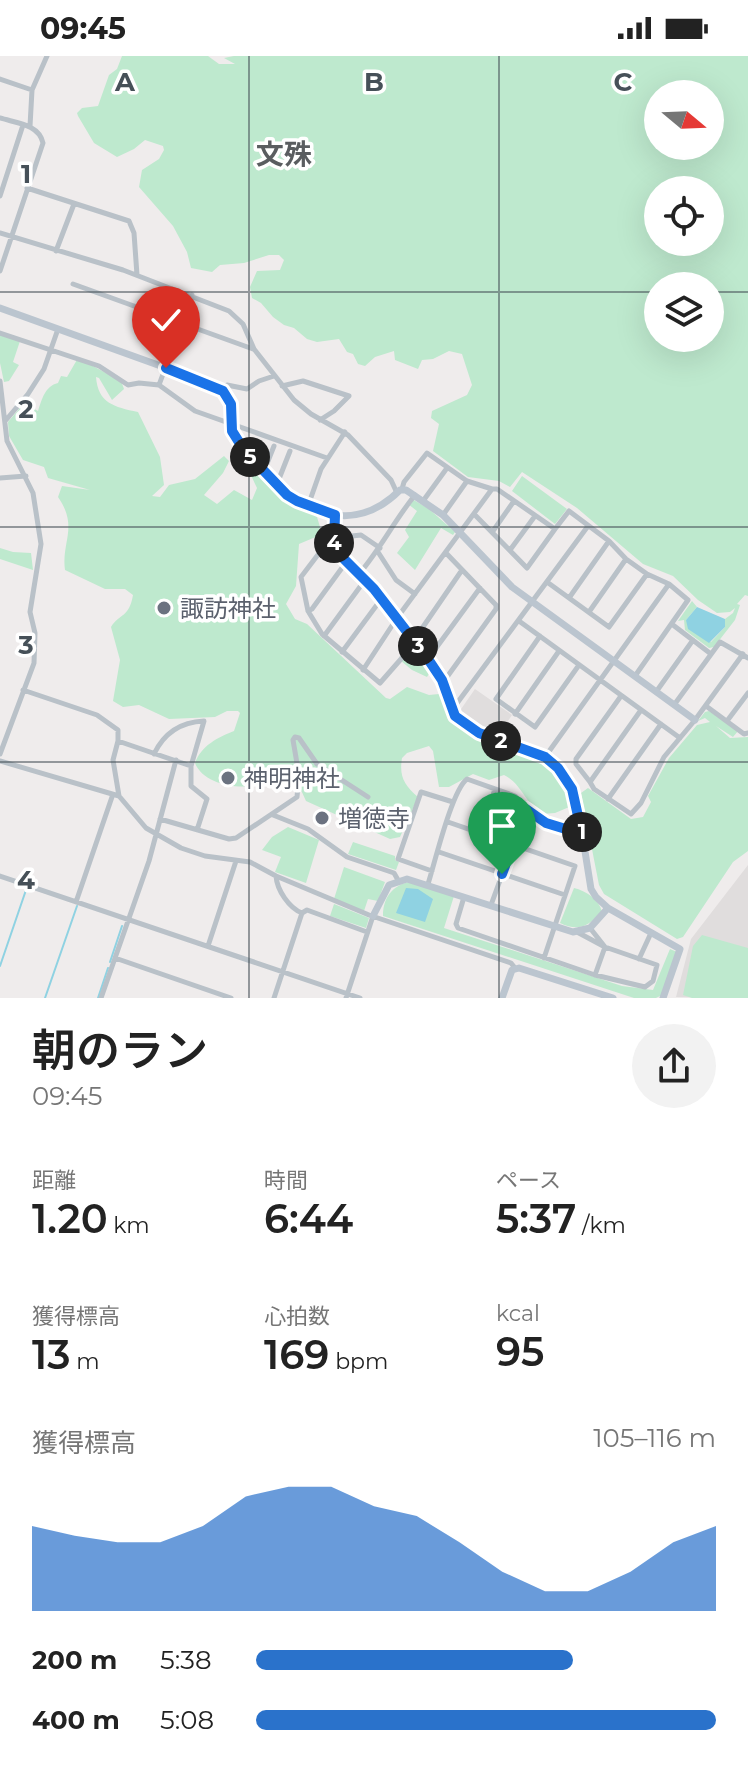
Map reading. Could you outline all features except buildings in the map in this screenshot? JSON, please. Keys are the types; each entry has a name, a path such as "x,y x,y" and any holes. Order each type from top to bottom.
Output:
{"street":[{"path":"0,196 26,126 32,90 47,56"},
{"path":"0,79 32,90"},
{"path":"0,118 26,126 42,136 43,143 0,271"},
{"path":"27,188 129,221 134,233 138,276"},
{"path":"56,251 74,204"},
{"path":"0,233 138,276 229,311 243,324 254,349 299,405 345,432 399,491 415,495 443,515 512,587 695,720"},
{"path":"73,284 254,349"},
{"path":"159,385 192,295"},
{"path":"0,308 221,389 231,404 232,424 238,443 287,495 308,506 335,515 368,513 399,491 427,453 467,481 497,489 555,529"},
{"path":"5,420 39,378 58,329"},
{"path":"0,333 99,366 128,385 159,385 195,411 327,458"},
{"path":"221,389 227,385 247,389 274,376"},
{"path":"0,381 5,420 3,436 33,493 41,544 30,612 35,633 34,663 0,754"},
{"path":"282,386 303,381 349,396 320,420"},
{"path":"308,506 327,458 345,432"},
{"path":"264,471 274,446"},
{"path":"277,484 290,451"},
{"path":"423,501 447,468"},
{"path":"0,478 26,476"},
{"path":"443,515 467,481"},
{"path":"363,670 397,618 492,489"},
{"path":"324,636 392,532 394,523 415,495"},
{"path":"493,531 514,501"},
{"path":"474,514 527,568 569,511 609,541 626,559 647,574 669,584 688,600 635,676"},
{"path":"335,515 334,541 428,659 442,680 452,710 462,722 479,733 545,757 558,768 572,789 591,889 608,908 680,949 663,998"},
{"path":"510,550 535,516"},
{"path":"452,710 588,526"},
{"path":"415,594 396,580 379,550 361,535 334,541 320,552 301,577 308,611 324,636 377,683 383,682 462,570"},
{"path":"569,598 609,541"},
{"path":"442,680 496,609 496,605 446,553"},
{"path":"589,612 626,559"},
{"path":"308,611 347,561"},
{"path":"547,582 609,627 647,574"},
{"path":"545,757 669,584"},
{"path":"428,659 480,588"},
{"path":"342,652 382,598"},
{"path":"519,621 680,738"},
{"path":"673,625 711,654"},
{"path":"540,636 495,698 515,714 535,727 579,665"},
{"path":"656,692 693,640"},
{"path":"621,696 576,759 576,764 594,789 633,814 664,757 745,656 720,642 674,705"},
{"path":"515,714 559,651"},
{"path":"23,690 97,715 118,730 113,760 116,795 76,902"},
{"path":"727,722 748,693"},
{"path":"706,706 744,734 748,733"},
{"path":"590,782 641,710"},
{"path":"154,754 160,742 178,727 204,721 191,766 191,786 207,799 197,830"},
{"path":"608,799 661,724"},
{"path":"160,819 233,839 296,799 299,775 295,737 299,738 317,764 368,797"},
{"path":"118,741 191,766"},
{"path":"101,998 149,861 176,760"},
{"path":"0,761 116,795 155,834 181,848 205,856 250,862 373,916 511,963 515,968 613,998"},
{"path":"428,884 453,802 461,783 467,779 515,796 526,809 546,823 582,834"},
{"path":"480,833 495,789"},
{"path":"432,871 398,859 421,792 453,802"},
{"path":"491,905 526,809"},
{"path":"272,815 308,829 347,857 394,873 398,880"},
{"path":"448,822 575,866 544,958"},
{"path":"439,852 565,895"},
{"path":"208,946 236,861"},
{"path":"0,876 282,971 346,996 360,998"},
{"path":"276,876 288,902 302,913"},
{"path":"346,996 367,932 386,888 398,880 413,879 577,932 605,947 657,965 653,981 645,987 595,975 458,928 456,924 464,897"},
{"path":"577,932 590,928 608,908"},
{"path":"274,998 302,913 307,910 367,932"},
{"path":"590,928 605,947"},
{"path":"639,959 651,932"},
{"path":"595,975 605,947"},
{"path":"115,958 231,998"},
{"path":"502,998 515,968"}],"shaded area":[{"path":"475,689 512,715 498,736 467,722 459,712"},
{"path":"748,865 748,998 676,997 691,939"}],"green space":[{"path":"122,56 208,56 219,64 235,64 224,58 748,56 748,596 745,595 737,604 740,605 735,620 714,647 709,648 685,630 684,620 678,621 692,601 697,607 686,620 711,642 725,627 725,619 735,608 730,612 717,613 673,576 643,564 577,508 522,472 510,487 499,481 468,477 433,451 439,424 431,418 432,411 467,395 472,385 462,354 449,351 433,359 422,360 418,369 395,360 394,351 375,357 365,366 358,364 339,339 317,342 307,339 273,317 252,298 250,287 257,271 280,270 284,260 279,255 220,265 212,272 191,268 187,252 173,226 139,187 142,170 159,159 163,146 145,140 117,157 94,143 78,116 82,108 98,106 109,75 117,69"},
{"path":"0,334 20,341 13,362 19,365 9,381 4,382 0,363"},
{"path":"78,358 121,381 124,389 112,400 96,377 104,398 115,406 138,412 160,457 164,485 152,496 160,497 169,485 195,479 224,456 229,461 223,473 204,495 217,504 234,490 252,500 257,488 249,471 255,466 287,499 317,517 320,527 318,536 299,544 296,586 286,604 295,619 307,624 386,698 390,699 407,687 429,695 439,694 466,729 496,746 545,765 558,775 568,788 574,805 555,813 542,814 504,775 489,780 473,774 449,787 439,787 433,751 429,746 407,753 402,758 404,780 418,797 400,837 390,839 306,801 291,768 269,781 250,786 217,782 200,771 195,763 201,752 234,731 238,711 227,711 215,717 169,719 139,705 123,707 113,701 120,660 111,627 127,612 133,595 125,589 105,589 65,570 68,526 58,497 62,486 90,490 48,478 44,467 23,460 9,436 8,422 24,403 38,411 47,390 58,383 61,376 67,377"},
{"path":"522,476 567,509 555,524 512,491"},
{"path":"412,499 429,509 455,532 453,535 441,528 415,570 397,553 409,537 405,530 417,511 408,504"},
{"path":"0,548 31,553 33,570 0,559"},
{"path":"413,646 432,669 427,677 401,661"},
{"path":"709,711 738,731 733,737 716,726 730,738 748,737 748,851 733,862 683,937 677,939 604,894 599,885 581,793 588,788 631,819 643,817 651,802 648,796 669,758 697,725 710,722 705,718 698,721"},
{"path":"288,827 319,840 306,883 275,872 281,857 262,850 272,837"},
{"path":"353,842 395,856 399,862 396,870 348,854"},
{"path":"344,867 385,882 378,901 368,899 364,911 334,899"},
{"path":"415,881 454,896 444,928 622,986 653,990 670,949 677,952 662,995 634,998 383,916 385,902 392,891 402,884"},
{"path":"574,888 591,896 602,912 588,924 578,927 560,923"},
{"path":"334,904 369,918 366,928 330,916"},
{"path":"702,935 748,948 748,998 692,998 683,995 693,946"}],"water":[{"path":"697,607 725,619 725,627 709,643 688,629 686,620"},
{"path":"406,888 418,889 433,899 425,922 396,913"}],"waterway":[{"path":"0,966 26,890"},
{"path":"45,998 77,906"},
{"path":"110,962 122,926"},
{"path":"98,998 108,968"}],"place":[{"name":"諏訪神社","path":"164,608"},
{"name":"神明神社","path":"228,778"},
{"name":"増徳寺","path":"322,818"}],"district":[{"name":"文殊","path":"284,154"}],"route":[{"path":"166,368 219,387 231,404 232,431 255,463 287,495 335,515 334,543 338,553 374,589 428,659 442,680 455,716 479,733 545,757 564,774 572,789 582,834 546,823 526,809 502,874"}]}
